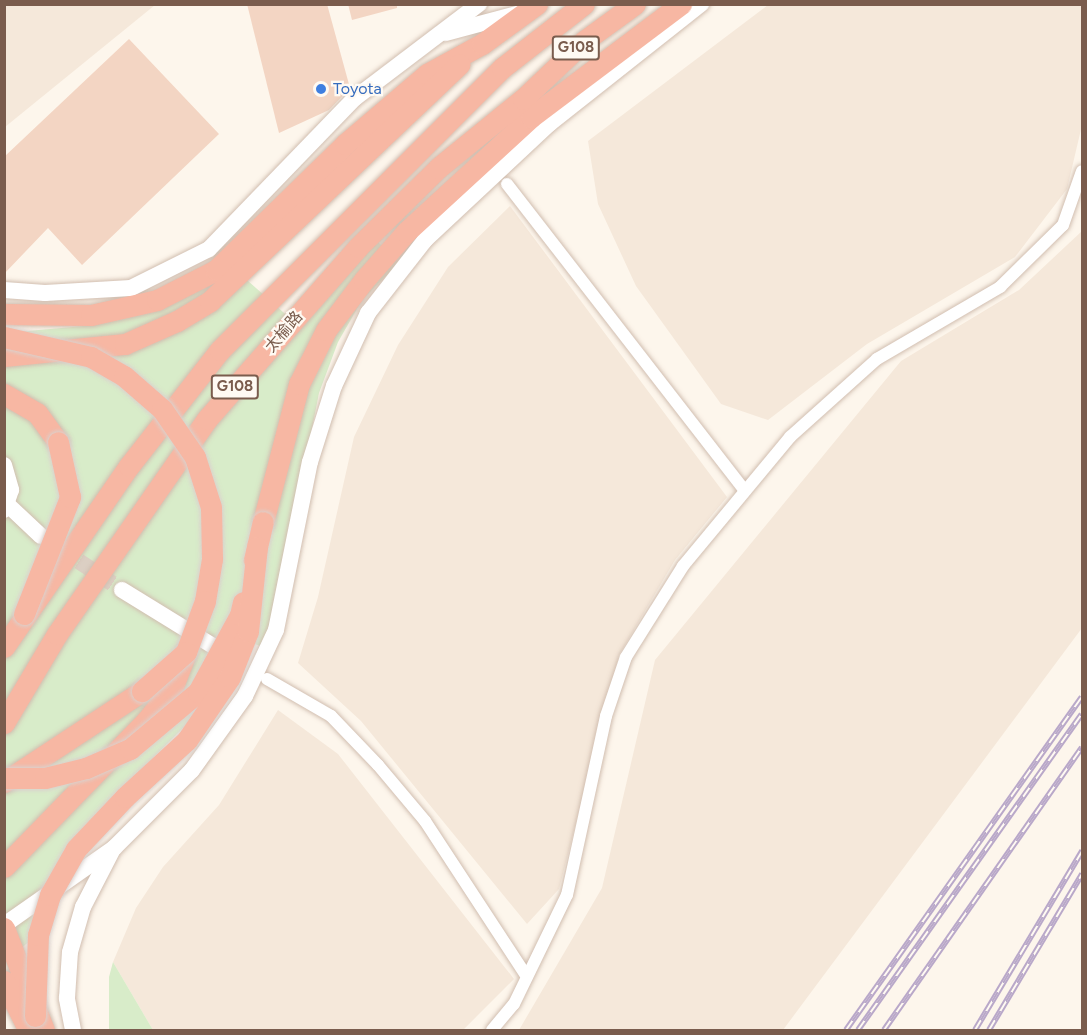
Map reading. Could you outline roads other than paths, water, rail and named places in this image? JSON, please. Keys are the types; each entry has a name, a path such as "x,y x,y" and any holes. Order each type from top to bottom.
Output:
{"highway":[{"name":"太榆路","path":"4,646 24,614 129,466 220,350 502,68 584,4"},
{"name":"太榆路","path":"4,723 57,634 207,419 358,247 438,168 523,99 584,41 635,4"},
{"path":"4,780 45,778 86,768 130,749 166,722 198,692 240,615 270,483 299,384 326,330 405,232 531,117 681,4"},
{"path":"4,314 91,315 158,300 216,270 482,44 534,7"},
{"path":"4,356 125,344 177,321 210,301 330,174"},
{"path":"4,337 91,357 124,376 162,409 195,457 211,507 212,560 205,601 172,689 146,721 4,867"},
{"path":"4,394 37,413 58,442 70,497 24,614"},
{"path":"36,1026 38,935 50,895 76,849 125,797 187,740 230,677 248,631 257,548"},
{"path":"4,780 141,691 186,652"},
{"path":"4,927 36,1026"},
{"path":"4,981 36,1026"}],"main road":[{"path":"4,290 45,294 131,288 209,249 355,98 432,36 479,4"},
{"path":"4,927 114,848 192,770 262,676 276,630 310,462 334,386 368,313 425,240 549,123 700,4"},
{"path":"432,36 534,7"},
{"path":"4,465 11,490 6,507 41,536"},
{"path":"122,590 262,676"},
{"path":"72,1030 67,998 70,952 83,907 114,848"}],"street":[{"path":"492,1030 514,1004 567,895 606,716 626,657 683,566 789,437 877,359 1000,287 1063,225 1083,171"},
{"path":"507,184 745,491"},
{"path":"262,676 331,716 378,765 425,821 526,977"}],"tunnel":[{"path":"59,548 122,590"}],"railway":[{"path":"846,1030 1082,697"},
{"path":"858,1030 1082,714"},
{"path":"884,1030 1082,747"},
{"path":"975,1030 1082,851"},
{"path":"989,1030 1082,874"}],"place":[{"name":"Toyota","path":"321,89"}]}
